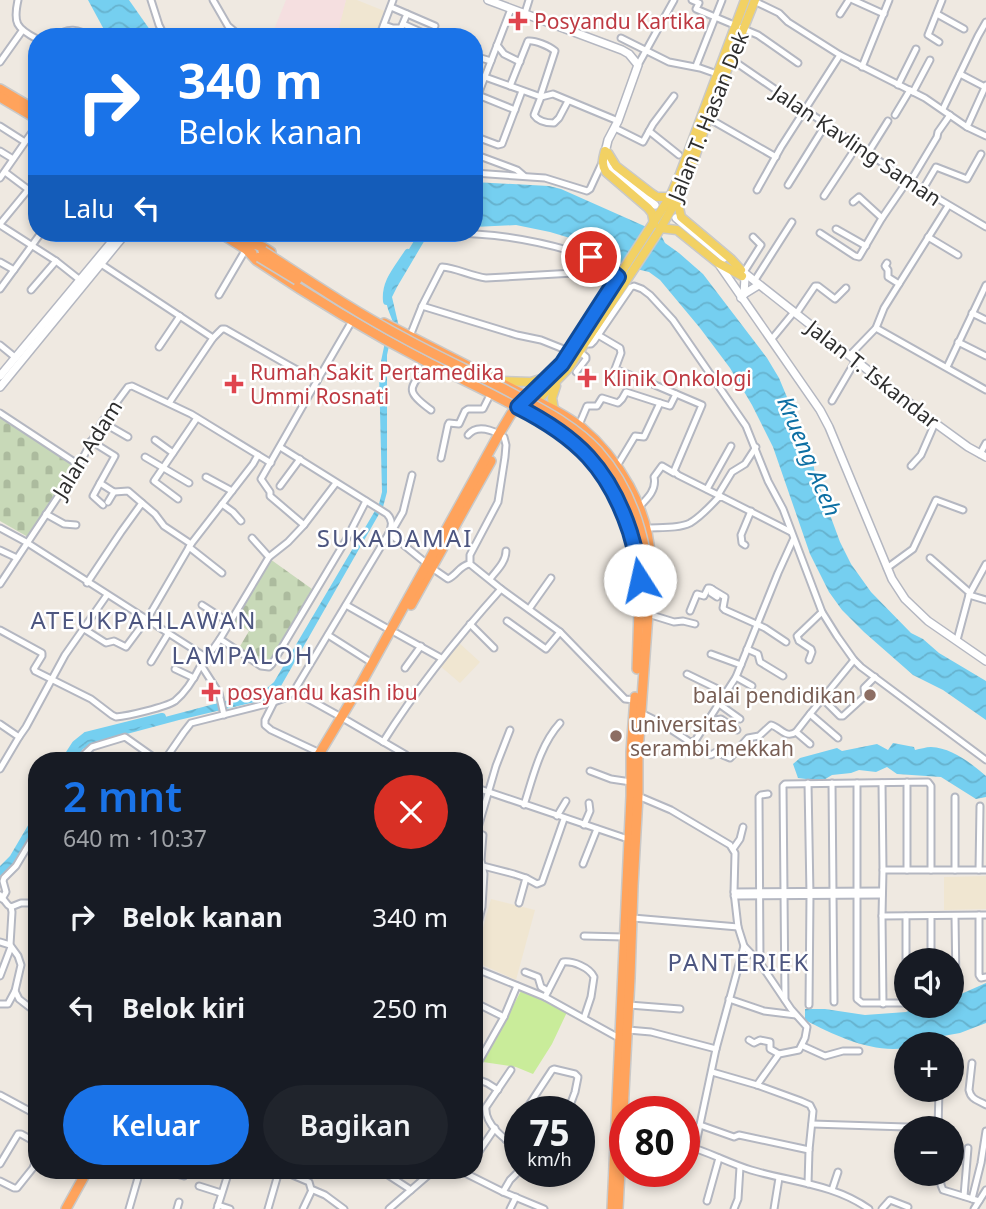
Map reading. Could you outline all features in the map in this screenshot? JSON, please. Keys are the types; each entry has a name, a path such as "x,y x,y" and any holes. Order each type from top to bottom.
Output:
{"highway":[{"path":"0,89 28,106"},
{"path":"0,97 28,114"},
{"path":"233,242 256,260 352,321 559,430 591,458 616,496 643,573 635,701 638,796 633,918 628,1030 622,1096"},
{"path":"239,242 245,250 261,254 405,339 567,424 591,444 610,467 635,511 648,614 631,782 620,1096"},
{"path":"245,250 263,247 387,324 579,425 603,448 622,474 638,508 646,528 650,561 643,573"},
{"path":"326,752 511,414 521,409"},
{"path":"359,692 372,663 393,632"},
{"path":"66,1209 83,1179"},
{"path":"72,1209 88,1179"},
{"path":"612,1209 613,1187"},
{"path":"618,1209 619,1187"},
{"path":"602,1209 612,1198"}],"main road":[{"name":"Jalan T. Hasan Dek","path":"674,198 680,174 717,74 751,0"},
{"name":"Jalan T. Hasan Dek","path":"620,275 656,227 693,163 731,60 739,27"},
{"path":"607,152 616,166 651,193 657,197 674,198 681,217 731,259 743,274"},
{"path":"607,152 602,162 606,172 648,208 656,227 677,230 719,263 743,274"},
{"path":"521,409 555,378 602,316 620,275"},
{"path":"579,347 620,275"},
{"path":"499,381 531,382 555,378"},
{"path":"554,410 552,398 555,378"}],"street":[{"path":"18,0 16,21 22,31 28,34"},
{"path":"151,0 160,28"},
{"path":"213,0 230,28"},
{"path":"488,0 622,50 638,65"},
{"path":"525,13 529,0"},
{"path":"656,204 610,165 607,152 638,65 674,0"},
{"path":"692,0 699,3 696,9 767,40 798,63"},
{"path":"696,66 722,0"},
{"path":"751,0 779,13 840,55 911,91 986,136"},
{"path":"840,15 851,0 884,14"},
{"path":"862,67 889,0"},
{"path":"939,42 928,35 942,0"},
{"path":"383,28 392,3 407,14 435,26"},
{"path":"483,82 512,9"},
{"path":"400,28 407,14"},
{"path":"937,14 964,29"},
{"path":"943,110 985,23"},
{"path":"403,24 412,28"},
{"path":"384,25 395,28"},
{"path":"0,62 22,31"},
{"path":"621,38 669,62 696,66 717,74"},
{"path":"510,86 528,40 555,50 534,115 548,123 554,123 568,101"},
{"path":"497,45 504,54 520,62"},
{"path":"898,85 916,50"},
{"path":"757,190 840,55"},
{"path":"483,59 491,61"},
{"name":"Jalan Kavling Saman","path":"731,60 909,181 986,227"},
{"path":"895,115 930,60"},
{"path":"960,74 986,86 967,127"},
{"path":"485,77 540,97 553,94 643,142 674,96"},
{"path":"483,139 501,145 522,91"},
{"path":"483,97 515,110"},
{"path":"820,233 860,256 950,115"},
{"path":"708,118 776,157"},
{"path":"868,153 888,121"},
{"path":"788,185 826,124"},
{"path":"0,126 25,142"},
{"path":"649,131 679,155"},
{"path":"0,178 28,138"},
{"path":"824,196 857,146"},
{"path":"0,151 13,159"},
{"path":"923,189 936,167 967,178 981,154"},
{"path":"483,157 518,170 524,176"},
{"path":"483,174 550,179 587,191 602,162"},
{"path":"5,172 28,189 0,225 80,280"},
{"path":"853,202 859,197 882,218"},
{"path":"832,401 853,358 876,328 884,309 948,206"},
{"name":"Jalan T. Iskandar","path":"675,219 715,256 758,284 935,423 983,455"},
{"path":"742,296 758,284 792,222"},
{"path":"836,229 866,246"},
{"path":"483,234 531,240 596,259 620,275"},
{"path":"742,296 743,274 761,245 753,237"},
{"path":"928,237 958,255"},
{"path":"0,289 34,242"},
{"path":"0,376 112,242"},
{"path":"0,387 119,242"},
{"path":"219,295 245,250"},
{"path":"31,290 56,261"},
{"path":"0,262 14,270"},
{"path":"719,263 829,426 887,568 905,599 928,621 986,661"},
{"path":"887,263 885,266 888,277 899,284"},
{"path":"101,264 214,338"},
{"path":"406,333 443,267 485,278 574,272 620,275"},
{"path":"947,367 972,313 983,299 986,285"},
{"path":"422,306 517,335 579,347 591,344 631,288 634,286 642,289 664,309 746,426 768,481 783,509 822,612 854,660 986,760"},
{"path":"771,340 814,286 818,286 835,299 846,288"},
{"path":"602,316 615,310"},
{"path":"972,313 986,320"},
{"path":"159,347 180,316"},
{"path":"304,525 270,496 261,478 352,321"},
{"path":"876,328 986,389"},
{"path":"169,403 220,330 225,329 317,381"},
{"path":"598,335 620,350 615,369 702,406 693,422 674,473"},
{"path":"958,342 986,356"},
{"path":"0,345 16,358"},
{"path":"576,372 586,359 579,347"},
{"path":"429,362 412,391 415,399 431,410"},
{"name":"Jalan Adam","path":"0,584 79,465 102,422 130,387 197,418 271,463"},
{"path":"579,425 587,407 597,406 602,398 618,403 626,392 670,406 676,394"},
{"path":"442,458 448,425 459,424 468,409 483,409 491,393"},
{"path":"616,467 635,436 643,437 660,403"},
{"path":"0,413 79,465"},
{"path":"178,499 155,482 197,418"},
{"path":"102,422 128,437"},
{"path":"911,466 921,455 935,423"},
{"path":"468,435 470,431 480,428 492,431 501,436 506,445 498,502 470,555 470,564"},
{"path":"155,440 173,453"},
{"path":"91,441 115,456 93,496 106,503 114,492"},
{"path":"983,455 986,443"},
{"path":"707,489 731,446"},
{"path":"279,447 383,511 391,519 390,533"},
{"path":"646,528 690,523 719,496 732,472 744,464 755,447"},
{"path":"83,629 106,643 114,641 125,648 146,620 190,546 258,455"},
{"path":"145,457 189,483"},
{"path":"280,486 300,459"},
{"path":"638,508 652,493 656,484 654,477 662,466 790,532"},
{"path":"170,752 191,723 274,702 294,691 403,512 412,475"},
{"path":"206,477 232,491"},
{"path":"100,483 114,492 126,491 222,573"},
{"path":"0,630 41,653 34,670 91,699 116,717 171,703 194,678 204,656 220,639 269,557 304,525 336,483"},
{"path":"887,568 913,549 936,500 963,510"},
{"path":"220,639 261,666 269,667 368,502"},
{"path":"87,583 142,503"},
{"path":"222,504 242,521"},
{"path":"745,545 741,535 751,511"},
{"path":"46,514 64,524 76,525"},
{"path":"0,527 204,656"},
{"path":"390,533 448,579 464,565 470,564 560,632 625,699 635,701"},
{"path":"252,538 269,557"},
{"path":"691,743 709,721 736,677 793,540"},
{"path":"0,550 17,558"},
{"path":"489,579 501,565 506,551"},
{"path":"930,558 970,594 986,600"},
{"path":"957,640 970,594 986,564"},
{"path":"529,609 551,578"},
{"path":"690,611 697,594 704,596 708,588 712,589 725,597 725,610 765,628 786,642"},
{"path":"383,742 441,659 501,589"},
{"path":"712,589 712,595 717,597"},
{"path":"0,769 51,679 107,595"},
{"path":"346,604 441,659"},
{"path":"202,605 230,623"},
{"path":"809,660 811,649 799,641 797,636 822,612"},
{"path":"648,614 674,622 695,624"},
{"path":"507,621 546,649 560,632"},
{"path":"470,624 494,648"},
{"path":"151,662 168,634"},
{"path":"328,635 372,663"},
{"path":"405,668 421,646"},
{"path":"747,649 758,654 760,662 783,676"},
{"path":"711,654 741,665"},
{"path":"640,713 711,755 716,752 730,758 748,738 759,736 771,726 788,735 796,732 854,660"},
{"path":"201,665 220,696 224,714"},
{"path":"175,670 194,678"},
{"path":"687,674 726,693"},
{"path":"736,677 752,686"},
{"path":"823,699 843,716 864,696 864,688 875,677"},
{"path":"294,691 399,752"},
{"path":"274,702 265,725 310,752"},
{"path":"719,704 740,719"},
{"path":"810,714 838,738"},
{"path":"709,721 721,719 737,730"},
{"path":"524,805 545,746 560,723"},
{"path":"0,724 19,737"},
{"path":"483,807 510,730"},
{"path":"796,732 810,744"},
{"path":"86,752 92,747 125,737 146,752"},
{"path":"590,771 611,779 631,782"},
{"path":"907,782 907,870"},
{"path":"785,1000 783,786 786,783 927,782 931,786 931,870"},
{"path":"808,783 809,1005"},
{"path":"832,783 834,1002"},
{"path":"857,783 857,999 862,1003 894,1004"},
{"path":"881,783 883,1004"},
{"path":"483,790 628,839"},
{"path":"760,963 759,797 768,794"},
{"path":"638,796 671,810 733,849"},
{"path":"955,797 955,870"},
{"path":"557,816 566,801"},
{"path":"584,825 590,811 589,803"},
{"path":"883,870 982,870 979,806"},
{"path":"483,866 541,883 564,819"},
{"path":"743,827 740,839 733,849 734,894 738,927 744,946 760,963 807,1027 803,1046 798,1051 779,1054 771,1049 769,1042 761,1040 754,1043 749,1040"},
{"path":"583,864 597,829"},
{"path":"0,976 3,961 11,946 12,912 11,907 1,897 6,891 3,881 28,846"},
{"path":"483,870 483,891"},
{"path":"519,903 526,878"},
{"path":"734,894 882,893"},
{"path":"11,907 28,903"},
{"path":"882,916 982,915 979,975 984,978"},
{"path":"906,916 906,948"},
{"path":"931,916 931,948"},
{"path":"955,916 955,948"},
{"path":"633,918 738,927"},
{"path":"584,936 624,937"},
{"path":"0,943 11,946 21,965 15,991 8,1004 0,1004"},
{"path":"744,946 716,1049 700,1125 734,1137 739,1135 809,1150"},
{"path":"547,994 563,962 589,970 594,977 593,985 583,1018"},
{"path":"483,972 517,986 547,994 620,1038"},
{"path":"525,972 538,977 547,994"},
{"path":"483,1054 517,986"},
{"path":"15,991 19,999 28,1006"},
{"path":"729,999 764,1011 796,1015"},
{"path":"629,1005 680,1009"},
{"path":"483,1007 503,1017"},
{"path":"628,1030 651,1032 716,1049"},
{"path":"803,1046 825,1056 843,1051 859,1051"},
{"path":"758,1085 779,1054"},
{"path":"972,1063 970,1094 973,1099 986,1105"},
{"path":"535,1096 554,1069 575,1073 578,1077 574,1096"},
{"path":"504,1138 485,1112 512,1070"},
{"path":"712,1072 758,1085 810,1105 813,1111 808,1184"},
{"path":"483,1082 498,1090"},
{"path":"0,1095 28,1110"},
{"path":"812,1124 894,1127"},
{"path":"483,1146 495,1128"},
{"path":"974,1209 986,1131"},
{"path":"0,1164 18,1134 28,1138"},
{"path":"964,1196 968,1148"},
{"path":"700,1150 740,1167 832,1190 870,1209"},
{"path":"707,1201 719,1158"},
{"path":"734,1209 738,1199 740,1167"},
{"path":"832,1190 838,1172"},
{"path":"0,1181 17,1188 28,1174"},
{"path":"774,1209 779,1178"},
{"path":"129,1209 138,1179"},
{"path":"226,1179 217,1207 230,1209"},
{"path":"269,1209 278,1179"},
{"path":"301,1179 309,1182 312,1190 326,1195 344,1209"},
{"path":"394,1179 411,1189"},
{"path":"389,1209 423,1179"},
{"path":"478,1179 544,1209"},
{"path":"199,1186 221,1193"},
{"path":"941,1186 943,1190 976,1200"},
{"path":"503,1192 506,1187"},
{"path":"303,1209 312,1190"},
{"path":"976,1200 986,1190"},
{"path":"510,1209 516,1197"},
{"path":"881,1209 890,1200 908,1206"},
{"path":"177,1209 179,1202"}],"shaded area":[{"path":"286,0 346,0 339,28 275,28"},
{"path":"346,0 357,0 387,12 381,28 338,28"},
{"path":"458,642 480,662 460,683 439,665"},
{"path":"986,876 986,909 944,910 944,877"},
{"path":"491,899 535,910 516,980 483,965 483,928"}],"green space":[{"path":"0,414 76,462 28,537 0,521"},
{"path":"270,559 312,589 266,667 239,648 249,631 234,621"},
{"path":"522,989 568,1010 552,1044 533,1074 516,1067 483,1062"}],"water":[{"path":"88,0 129,0 149,28 103,28"},
{"name":"Krueng Aceh","path":"483,182 561,189 660,233 665,243 703,274 767,358 779,378 811,449 815,474 851,564 871,592 911,633 986,681 986,720 943,690 913,675 842,610 829,592 810,554 773,447 752,405 730,368 660,280 649,272 616,261 603,251 580,241 516,225 483,227"},
{"path":"413,242 424,242 392,297 399,327 387,355 387,492 383,507 281,686 268,699 97,742 81,752 72,752 78,744 89,737 256,693 274,682 379,504 382,492 379,371 385,342 393,322 386,295"},
{"path":"893,743 914,747 915,750 939,748 961,757 986,776 986,797 976,799 941,777 897,774 887,767 876,772 859,770 832,775 822,781 798,778 793,764 800,758 837,748 842,751 877,744 888,750"},
{"path":"28,825 28,842 11,868 0,876 0,866 10,856"},
{"path":"986,983 986,1023 963,1032 894,1032 894,1049 867,1046 805,1020 805,1009 865,1015 894,1013 894,1018 964,1018 964,993"}],"waterway":[{"path":"387,301 390,282 408,253"},
{"path":"71,752 86,736 162,717"}],"place":[{"name":"Posyandu Kartika","path":"518,21"},
{"name":"Klinik Onkologi","path":"587,378"},
{"name":"Rumah Sakit Pertamedika Ummi Rosnati","path":"234,384"},
{"name":"posyandu kasih ibu","path":"211,692"},
{"name":"balai pendidikan","path":"870,695"},
{"name":"universitas serambi mekkah","path":"616,736"}],"district":[{"name":"SUKADAMAI","path":"395,537"},
{"name":"ATEUKPAHLAWAN","path":"144,619"},
{"name":"LAMPALOH","path":"243,654"},
{"name":"PANTERIEK","path":"739,961"}],"route":[{"path":"591,257 608,266 618,277 562,364 518,407 572,440 603,474 624,514 640,580"}]}
